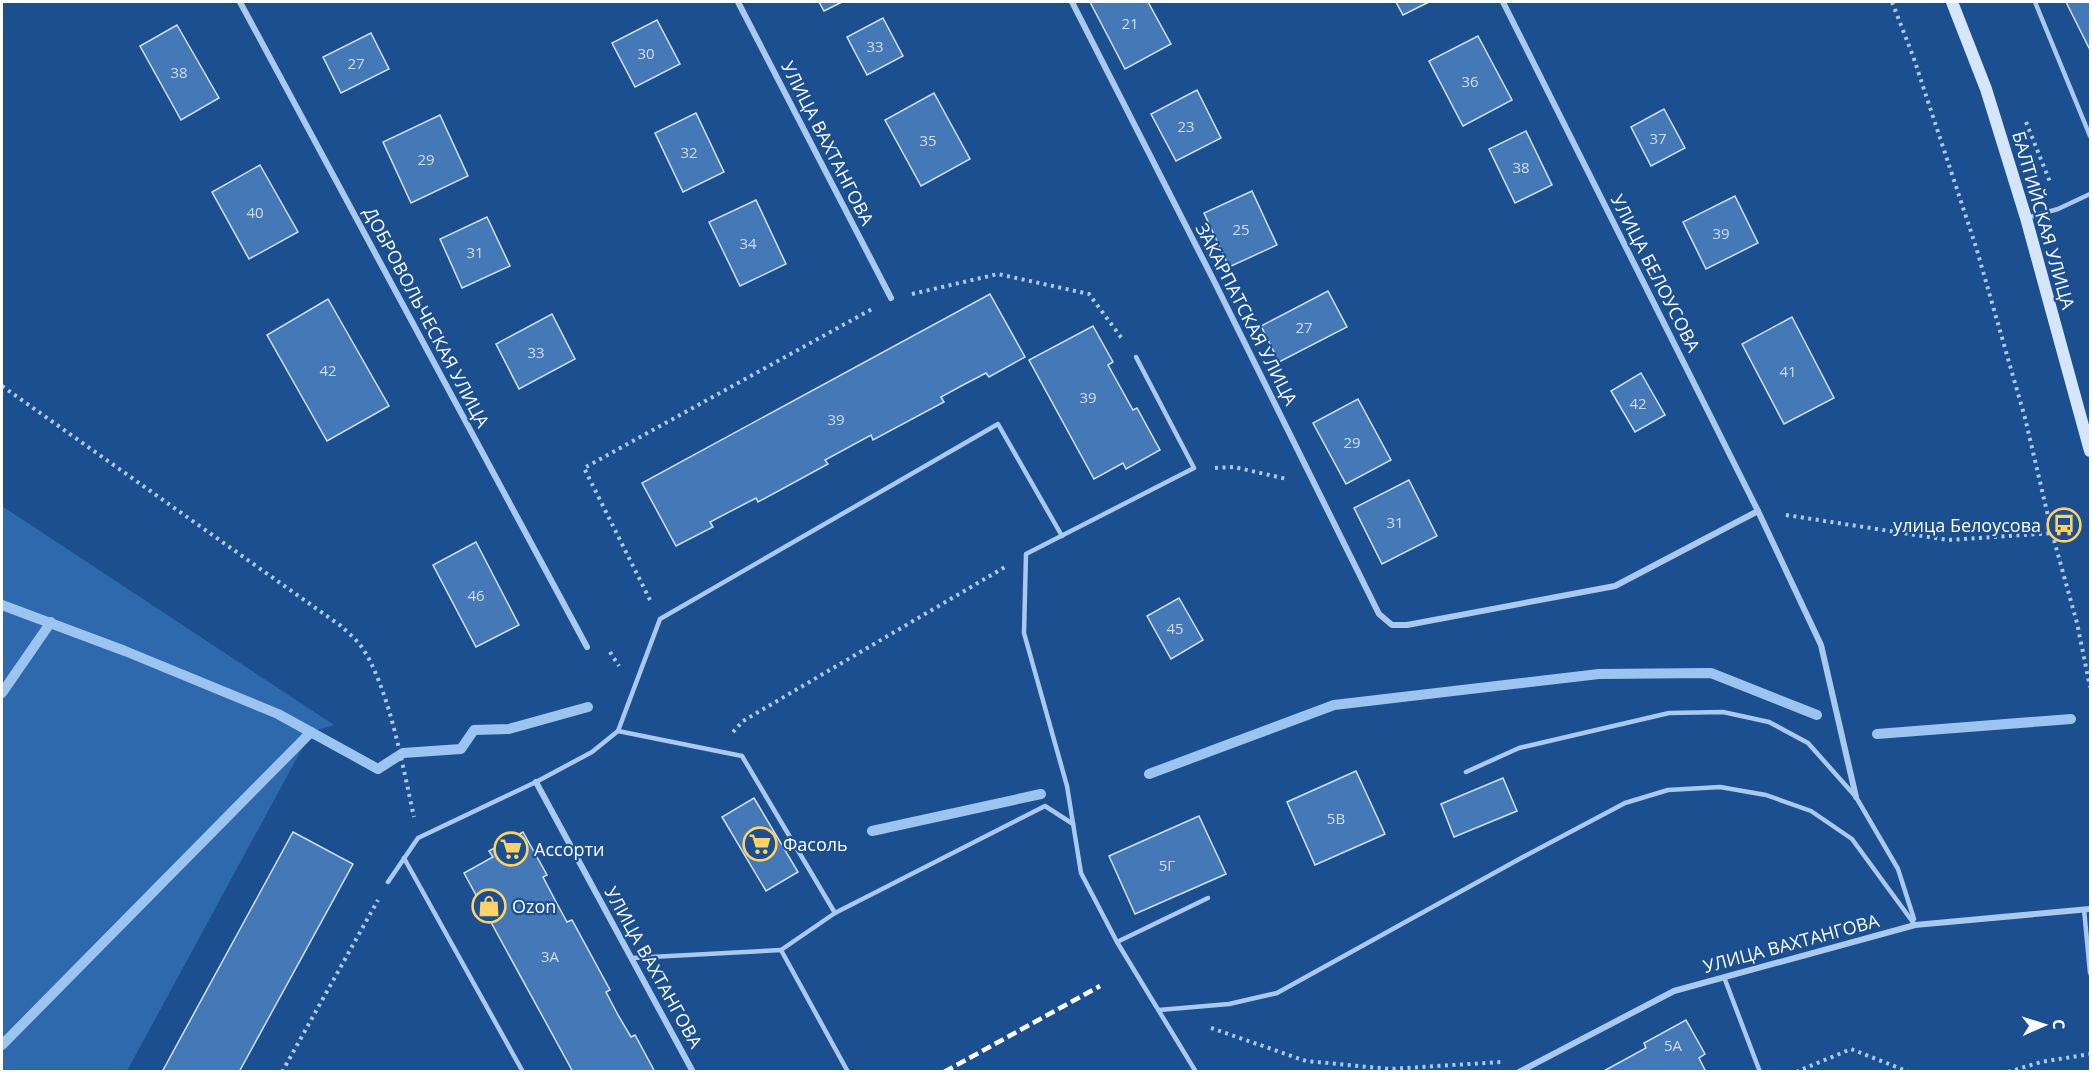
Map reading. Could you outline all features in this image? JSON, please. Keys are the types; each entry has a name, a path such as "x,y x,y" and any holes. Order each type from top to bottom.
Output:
{"main road":[{"name":"БАЛТИЙСКАЯ УЛИЦА","path":"1952,2 1986,89 2026,218 2091,451"}],"street":[{"name":"ДОБРОВОЛЬЧЕСКАЯ УЛИЦА","path":"240,2 587,647"},
{"name":"УЛИЦА ВАХТАНГОВА","path":"738,2 891,298"},
{"name":"ЗАКАРПАТСКАЯ УЛИЦА","path":"1072,2 1212,277 1379,614 1392,625 1407,625 1615,586 1758,511"},
{"name":"УЛИЦА БЕЛОУСОВА","path":"1503,2 1758,511 1821,645 1856,797"},
{"name":"УЛИЦА ВАХТАНГОВА","path":"536,782 693,1071"},
{"name":"УЛИЦА ВАХТАНГОВА","path":"1519,1071 1674,991 1915,925 2087,909"}],"lane":[{"path":"2035,2 2091,136"},
{"path":"2026,218 2058,209 2091,194"},
{"path":"1136,357 1194,468 1026,554 1024,633 1067,786 1081,873 1118,942 1196,1071"},
{"path":"388,882 418,838 536,782 592,752 618,731 660,619 998,424 1062,536"},
{"path":"1466,772 1519,748 1669,714 1723,712 1768,722 1808,743 1856,797 1898,869 1915,925"},
{"path":"618,731 742,756 836,913"},
{"path":"1159,1011 1229,1004 1278,993 1625,803 1668,790 1720,786 1766,795 1811,811 1852,839 1915,925"},
{"path":"632,958 781,950 836,913 1045,806 1073,824"},
{"path":"404,858 523,1071"},
{"path":"1118,942 1208,898"},
{"path":"2087,909 2091,974"},
{"path":"781,950 848,1071"},
{"path":"1724,977 1760,1071"}],"path":[{"path":"1893,2 1976,247 2025,418 2052,533 2078,622 2091,687"},
{"path":"660,619 584,468 891,298 998,274 1089,294 1136,357"},
{"path":"2,386 341,626 360,645 379,683 390,718 418,838"},
{"path":"1234,467 1280,478"},
{"path":"1758,511 1948,540 2052,533"},
{"path":"716,751 743,721 1026,554"},
{"path":"582,639 609,651 626,675 628,703"},
{"path":"282,1071 388,882"},
{"path":"1204,1026 1306,1061 1390,1069 1543,1059"},
{"path":"1796,1071 1851,1049 1909,1071"},
{"path":"2008,1071 2041,1062 2091,1054"}],"shaded area":[{"path":"2,506 334,725 311,732 127,1071 2,1071"}],"building":[{"path":"819,2 842,2 824,11"},
{"path":"1090,2 1148,2 1171,44 1125,69"},
{"path":"1396,2 1429,2 1403,15"},
{"path":"2066,2 2090,2 2090,50"},
{"path":"883,18 903,56 867,75 847,37"},
{"path":"657,20 680,64 635,87 612,43"},
{"path":"177,25 219,98 181,120 140,46"},
{"path":"371,33 389,69 341,93 323,57"},
{"path":"1478,36 1512,100 1463,126 1429,61"},
{"path":"1197,90 1221,138 1176,161 1151,114"},
{"path":"934,93 970,159 921,186 885,120"},
{"path":"1664,109 1685,148 1651,166 1631,127"},
{"path":"696,113 724,172 683,192 655,133"},
{"path":"440,115 468,176 411,203 383,142"},
{"path":"1526,131 1552,185 1515,203 1489,149"},
{"path":"260,165 298,232 249,259 212,192"},
{"path":"1252,191 1277,245 1229,267 1204,213"},
{"path":"1735,196 1758,243 1706,269 1683,222"},
{"path":"756,200 786,264 740,286 709,222"},
{"path":"487,217 510,266 462,288 440,239"},
{"path":"1328,291 1347,327 1279,362 1261,326"},
{"path":"990,294 1025,357 989,377 986,373 963,385 941,397 944,402 873,440 871,435 825,460 828,464 758,502 756,498 710,522 713,527 676,546 642,483"},
{"path":"328,299 389,406 327,441 267,335"},
{"path":"552,314 575,359 519,389 496,344"},
{"path":"1792,317 1834,398 1784,424 1742,344"},
{"path":"1093,326 1113,362 1108,365 1133,410 1137,408 1160,450 1126,469 1123,463 1094,479 1029,360"},
{"path":"1641,373 1665,415 1635,432 1611,391"},
{"path":"1358,399 1391,460 1346,484 1313,423"},
{"path":"1409,480 1437,536 1382,564 1354,508"},
{"path":"476,542 519,625 476,647 433,565"},
{"path":"1179,598 1203,640 1171,659 1147,616"},
{"path":"1356,771 1385,834 1315,865 1287,802"},
{"path":"1503,778 1517,811 1454,837 1441,804"},
{"name":"Фасоль","path":"754,798 798,872 766,891 722,817"},
{"path":"1199,816 1226,874 1135,914 1109,856"},
{"path":"293,832 353,864 239,1072 162,1072"},
{"path":"523,832 547,875 543,877 567,922 572,920 610,990 606,992 618,1015 631,1037 635,1035 655,1072 573,1072 464,873 493,857 489,851"},
{"path":"1686,1020 1705,1054 1699,1058 1706,1072 1602,1072 1646,1048 1644,1043"}],"waterway":[{"path":"2,605 125,651 278,714 378,769 403,753 461,749 474,730 509,729 588,707"},
{"path":"2,693 51,622"},
{"path":"1149,774 1334,705 1599,674 1711,673 1817,715"},
{"path":"1877,734 2071,719"},
{"path":"2,1045 311,732"},
{"path":"872,831 1041,794"}],"railway":[{"path":"944,1072 1100,986"}],"place":[{"name":"улица Белоусова","path":"2064,525"},
{"name":"Фасоль","path":"760,844"},
{"name":"Ассорти","path":"511,849"},
{"name":"Ozon","path":"489,906"}]}
